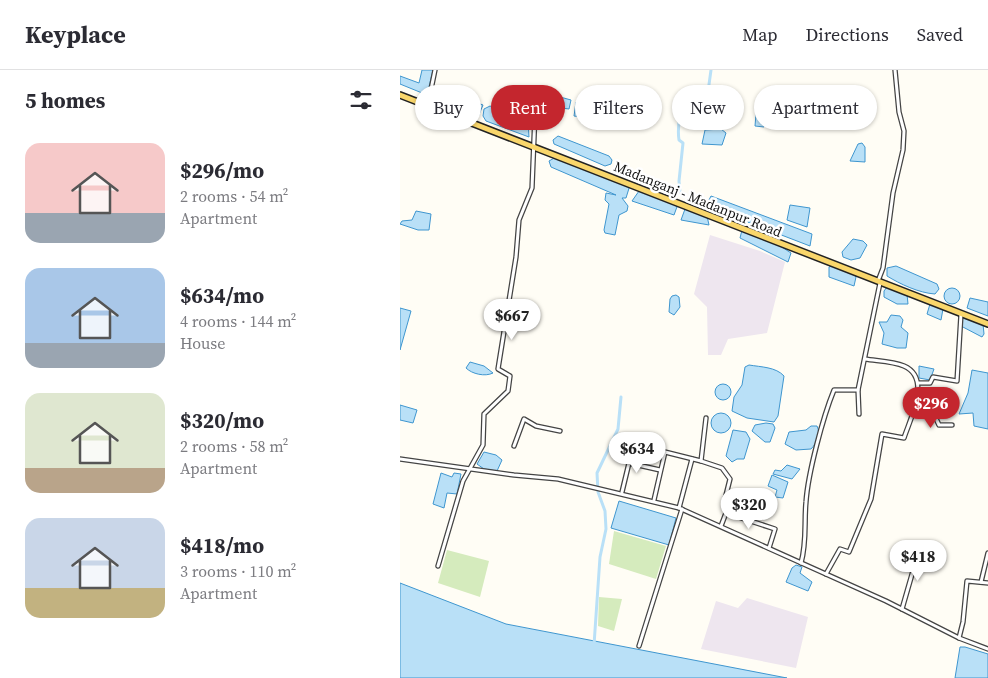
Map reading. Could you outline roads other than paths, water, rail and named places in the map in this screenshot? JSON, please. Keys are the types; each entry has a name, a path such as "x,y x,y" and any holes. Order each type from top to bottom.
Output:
{"main road":[{"name":"Madanganj - Madanpur Road","path":"400,95 415,100"},
{"name":"Madanganj - Madanpur Road","path":"481,125 879,283 988,324"}],"street":[{"path":"432,85 435,70"},
{"path":"860,414 858,390 883,268 893,193 903,150 904,131 899,112 895,70"},
{"path":"438,566 469,469 483,445 484,414 508,391 510,376 498,369 516,257 519,220 532,188 534,130"},
{"path":"918,383 930,384 932,377 957,381 961,313"},
{"path":"826,574 840,549 849,552 866,513 871,499 882,434 904,438 914,410 918,383 910,369 903,365 865,359"},
{"path":"801,563 805,550 806,501 826,408 836,388 858,390"},
{"path":"914,410 933,412 939,425 952,425"},
{"path":"700,461 706,418"},
{"path":"514,446 524,419 536,426 560,431"},
{"path":"654,500 665,452 722,468 730,478 725,499 726,513 721,526"},
{"path":"400,459 514,475 539,476 622,492 681,508 902,609 959,638 988,649"},
{"path":"639,646 681,508 692,459"},
{"path":"622,492 629,463 660,470"},
{"path":"726,513 776,529 769,548"},
{"path":"902,609 919,550"},
{"path":"981,582 988,553"},
{"path":"959,638 964,617 967,581 988,583"}],"water":[{"path":"422,70 433,70 429,85 415,85 415,90 400,84 400,76 419,83"},
{"path":"565,98 571,100 569,109 565,108"},
{"path":"491,106 491,123 486,121 483,116 484,109"},
{"path":"510,130 529,130 529,137"},
{"path":"705,130 722,130 726,133 722,145 702,144"},
{"path":"558,136 609,156 612,160 611,164 605,166 554,144 553,140"},
{"path":"862,143 865,147 865,162 850,161 858,144"},
{"path":"556,157 630,185 626,198 622,198 628,206 627,211 619,215 615,235 605,233 604,230 609,204 605,200 606,193 616,195 551,167 549,161"},
{"path":"639,191 678,204 674,215 632,201"},
{"path":"711,196 812,234 810,246 706,206"},
{"path":"790,205 810,208 807,227 787,220"},
{"path":"685,209 707,216 709,225 681,220"},
{"path":"416,211 431,214 429,230 418,230 400,224 402,221 412,220"},
{"path":"742,230 774,242 791,253 788,262 740,238"},
{"path":"853,239 863,241 867,245 860,258 851,260 843,257 842,252"},
{"path":"832,266 853,273 856,277 854,286 829,277 829,267"},
{"path":"896,266 937,284 939,289 935,294 923,292 887,276 887,268"},
{"path":"887,287 907,294 908,304 897,304 884,297 884,291"},
{"path":"952,288 958,290 960,296 958,302 952,304 946,302 944,296 946,290"},
{"path":"676,295 679,297 680,307 674,315 669,312 670,299"},
{"path":"970,298 988,302 988,316 967,308"},
{"path":"930,304 943,309 941,320 927,314"},
{"path":"400,308 411,311 400,350"},
{"path":"891,315 900,316 903,320 901,327 908,333 906,348 882,344 884,333 879,322 887,322"},
{"path":"963,316 983,324 984,334 982,337 961,326"},
{"path":"470,362 484,366 493,373 483,375 472,372 466,368"},
{"path":"749,365 773,369 784,376 778,416 774,422 747,418 732,411 734,397 742,385 745,367"},
{"path":"919,366 934,369 930,380 919,378"},
{"path":"972,370 988,373 988,429 974,426 973,413 959,414 968,393"},
{"path":"720,384 726,384 731,389 729,398 720,400 715,395 715,389"},
{"path":"400,405 417,410 413,423 400,420"},
{"path":"717,413 725,413 731,419 731,427 725,433 717,433 711,427 711,419"},
{"path":"773,424 775,428 770,442 765,442 752,431 755,425"},
{"path":"811,426 817,426 819,432 817,441 811,449 796,450 785,444 789,432 806,430"},
{"path":"733,430 746,432 750,439 744,459 737,459 732,462 726,456"},
{"path":"484,452 496,455 502,460 497,471 484,469 477,464"},
{"path":"787,465 800,469 792,479 773,474 775,470 781,471"},
{"path":"441,473 452,477 454,473 461,474 457,494 447,493 444,508 433,504"},
{"path":"772,475 788,482 783,498 775,497 777,490 768,486"},
{"path":"619,501 676,518 669,545 611,528"},
{"path":"796,565 802,567 800,573 812,582 808,591 786,582 792,568"},
{"path":"400,583 506,624 787,678 400,678"},
{"path":"960,647 988,654 988,678 955,678"}],"waterway":[{"path":"680,193 679,181 683,143 679,140 679,129 682,107 685,97 701,101 707,99 711,70"},
{"path":"594,645 600,557 606,529 605,511 598,492 597,473 618,429 621,397"}]}
